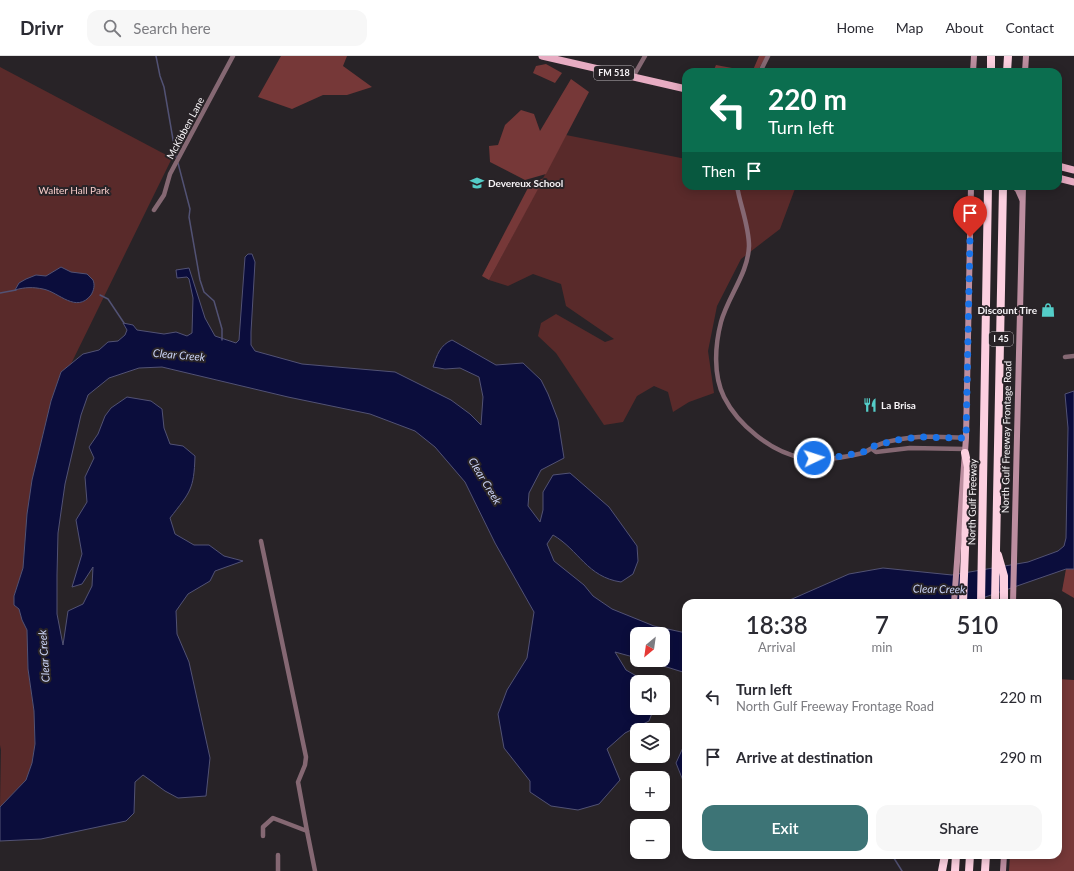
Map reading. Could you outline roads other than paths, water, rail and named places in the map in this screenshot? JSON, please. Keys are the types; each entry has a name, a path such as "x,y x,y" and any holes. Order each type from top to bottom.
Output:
{"highway":[{"path":"991,56 991,68"},
{"path":"1007,68 1008,56"},
{"name":"North Gulf Freeway","path":"981,599 988,190"},
{"name":"I 45","path":"995,599 995,532 1001,338 1003,190"},
{"path":"963,599 968,467 965,451"},
{"path":"995,544 1004,576 1004,599"},
{"path":"942,871 944,859"},
{"path":"955,871 956,859"},
{"path":"969,871 970,859"},
{"path":"985,871 986,859"}],"main road":[{"name":"FM 518","path":"542,56 682,87"},
{"path":"973,68 974,56"},
{"path":"1025,68 1026,56"},
{"path":"1062,167 1074,170"},
{"path":"1062,179 1074,182"},
{"path":"954,599 966,438 971,190"},
{"path":"1018,190 1023,203"},
{"name":"North Gulf Freeway Frontage Road","path":"1013,599 1023,190"},
{"path":"1003,871 1004,859"}],"street":[{"name":"McKibben Lane","path":"154,210 164,195 180,155 233,56"},
{"path":"633,77 645,56"},
{"path":"762,68 768,56"},
{"path":"738,190 748,245 746,265 721,321 716,348 718,379 724,397 742,423 765,443 803,458 825,459 863,452 872,449 874,446 896,440 918,437 966,438"},
{"path":"1065,357 1074,356"},
{"path":"872,449 876,452 910,448 965,451"},
{"path":"261,541 306,757 306,765 298,782 315,871"},
{"path":"263,836 263,827 273,818 307,831"},
{"path":"278,855 278,871"}],"water":[{"name":"Clear Creek","path":"248,254 252,254 255,262 251,345 255,351 302,364 395,372 451,400 470,414 481,425 483,397 479,377 460,368 445,369 433,367 440,351 448,342 452,340 496,365 523,363 541,380 558,420 564,458 541,470 529,493 528,506 540,522 543,510 543,492 553,475 570,473 609,507 637,546 638,561 633,574 621,582 609,579 591,569 570,548 553,535 547,544 554,561 584,585 593,596 612,609 659,627 630,627 630,656 615,652 626,670 635,675 630,675 630,715 651,715 649,721 645,723 630,723 630,730 607,749 620,780 599,804 578,810 551,806 530,792 530,781 504,748 498,714 507,690 527,658 534,612 495,543 465,482 435,447 415,431 370,414 288,397 162,367 139,368 109,378 88,395 81,415 65,484 58,533 57,614 63,645 68,611 83,604 92,586 93,567 82,584 72,587 82,554 76,520 87,502 85,477 94,458 89,447 98,434 105,416 111,408 127,397 151,401 162,409 164,428 170,444 183,446 195,456 190,490 170,518 175,534 194,545 209,545 224,556 243,561 215,571 210,581 188,594 176,611 177,634 189,662 210,758 206,796 178,798 165,791 143,775 135,782 134,813 126,821 41,839 0,841 0,807 26,780 32,763 35,744 34,711 28,669 27,630 19,609 14,605 14,596 23,568 27,514 32,480 51,401 61,372 83,354 99,350 108,342 118,341 125,335 127,330 123,323 133,325 137,330 164,334 176,332 187,336 192,333 193,298 189,279 187,277 177,278 176,270 189,268 205,318 215,336 236,343 239,340 245,257"},
{"path":"61,267 71,272 87,274 93,280 94,286 91,295 85,300 73,302 39,288 15,290 19,283 26,279 36,275 46,276"},
{"name":"Clear Creek","path":"1074,391 1074,569 1066,569 980,599 792,599 849,574 883,568 952,575 1028,562 1058,551 1064,546 1066,538 1068,428 1065,394"},
{"path":"670,630 682,632 682,672 667,667 670,667"},
{"path":"682,750 682,778 676,763"}],"waterway":[{"path":"156,56 164,87 176,157"},
{"path":"178,163 190,209 189,217 200,280 204,292 214,301 222,329 222,340"},
{"path":"0,293 16,290"},
{"path":"100,295 108,299 124,323"},
{"path":"894,859 902,871"}],"place":[{"name":"Devereux School","path":"477,183"},
{"name":"Discount Tire","path":"1048,310"},
{"name":"La Brisa","path":"870,405"}],"park label":[{"name":"Walter Hall Park","path":"74,190"}]}
